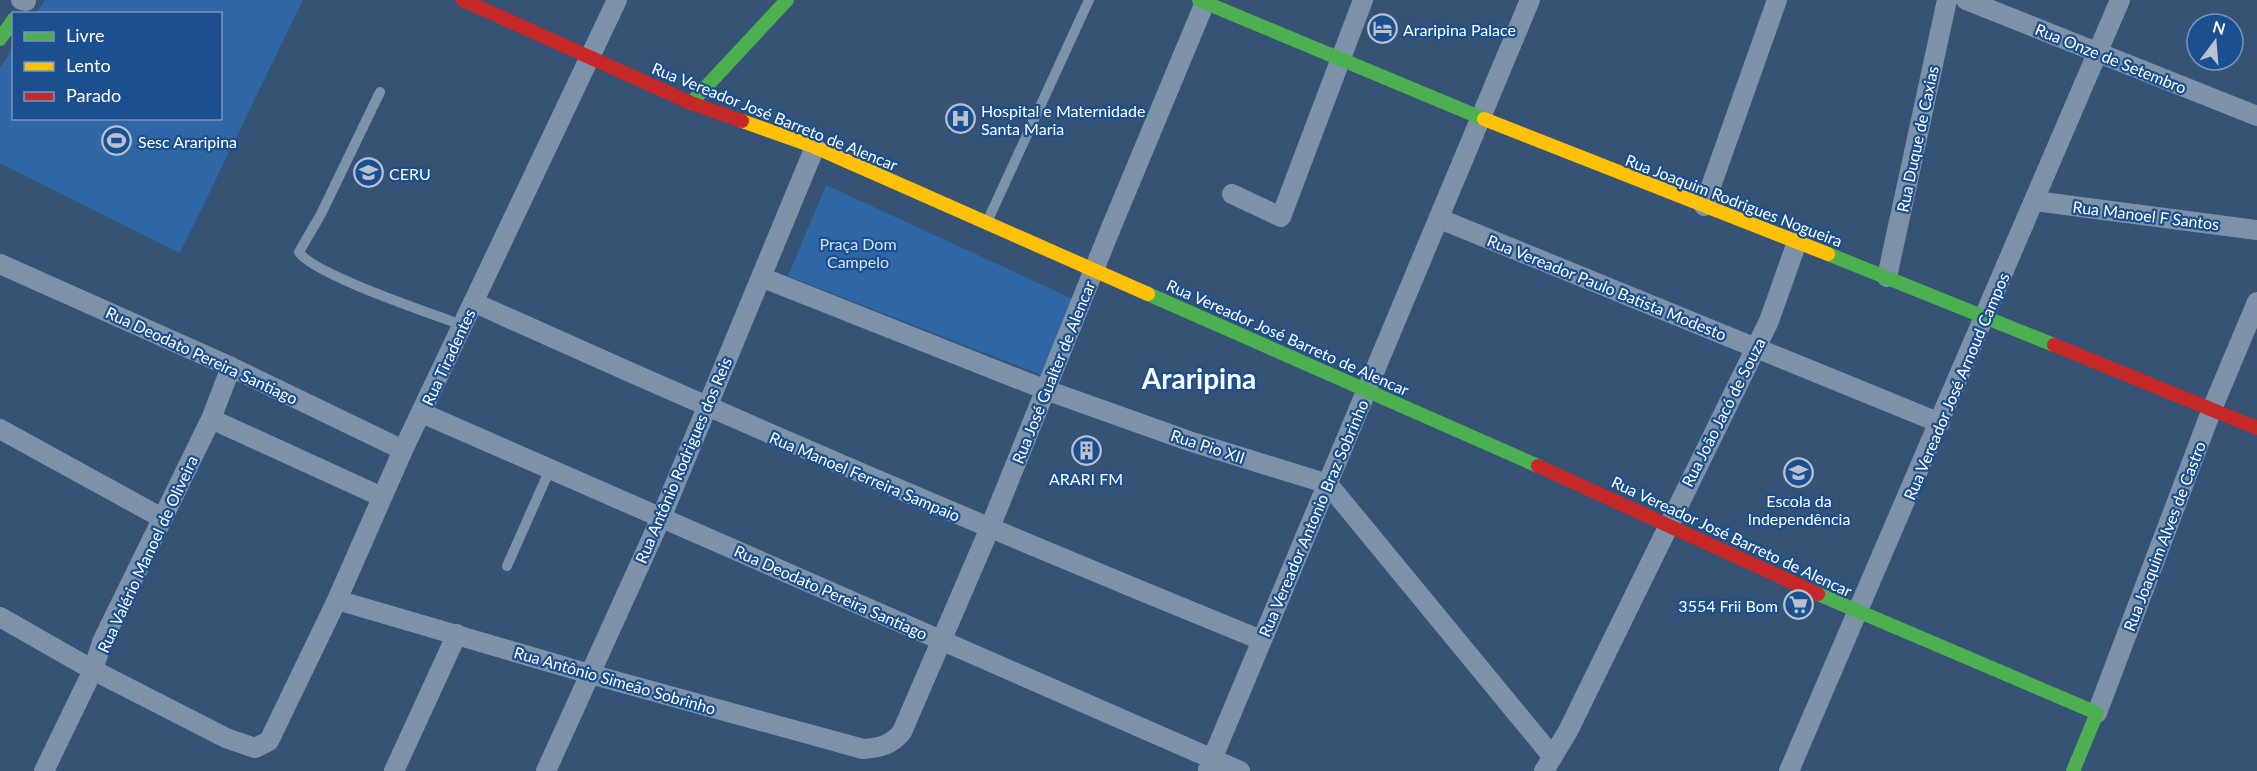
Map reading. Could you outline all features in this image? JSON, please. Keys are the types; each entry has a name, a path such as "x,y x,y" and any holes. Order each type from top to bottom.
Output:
{"main road":[{"name":"Rua Vereador José Barreto de Alencar","path":"463,0 691,103 815,147 987,222 1668,523 1858,613 2097,713"},
{"path":"691,103 787,0"},
{"name":"Rua Joaquim Rodrigues Nogueira","path":"1203,1 1481,118 1887,277 2257,428"},
{"path":"0,39 12,22"},
{"name":"Rua Joaquim Alves de Castro","path":"2073,771 2097,713"}],"street":[{"name":"Rua Tiradentes","path":"93,670 226,738 255,748 268,741 337,600 403,450 617,0"},
{"path":"1232,194 1281,217 1363,0"},
{"name":"Rua Vereador Antonio Braz Sobrinho","path":"1210,765 1530,0"},
{"path":"1704,206 1777,0"},
{"name":"Rua Duque de Caxias","path":"1887,277 1947,0"},
{"name":"Rua Onze de Setembro","path":"1966,0 2257,116"},
{"name":"Rua Vereador José Arnoud Campos","path":"1789,771 2120,0"},
{"name":"Rua José Gualter de Alencar","path":"894,741 902,732 989,530 1203,1"},
{"name":"Rua Antônio Rodrigues dos Reis","path":"546,771 661,518 815,147"},
{"name":"Rua Manoel F Santos","path":"2035,201 2257,230"},
{"name":"Rua Vereador Paulo Batista Modesto","path":"1440,219 1940,423"},
{"name":"Rua João Jacó de Souza","path":"1548,764 1568,731 1769,321 1797,242"},
{"name":"Rua Deodato Pereira Santiago","path":"0,264 231,367 403,450"},
{"name":"Rua Pio XII","path":"761,277 1046,390 1189,441 1328,484"},
{"name":"Rua Manoel Ferreira Sampaio","path":"473,302 706,408 989,530 1261,640"},
{"name":"Rua Joaquim Alves de Castro","path":"2097,713 2212,409 2257,302"},
{"name":"Rua Valério Manoel de Oliveira","path":"44,771 93,670 102,642 211,419 231,367"},
{"name":"Rua Deodato Pereira Santiago","path":"422,413 942,640 1210,765 1240,771"},
{"path":"211,419 382,497"},
{"path":"0,429 162,518"},
{"path":"1328,484 1548,764"},
{"name":"Rua Antônio Simeão Sobrinho","path":"337,600 590,674 863,749 879,748 894,741"},
{"path":"0,617 93,670"},
{"path":"394,771 457,634"}],"lane":[{"path":"987,222 1089,0"},
{"path":"380,92 321,214 299,252 306,259 351,284 462,325"},
{"path":"507,566 550,469"}],"green space":[{"name":"Sesc Araripina","path":"45,0 303,0 180,253 0,163 0,68 12,49 12,120 222,120 222,12 37,12"},
{"name":"Praça Dom Campelo","path":"826,185 1073,299 1041,375 788,276"}],"traffic: fast":[{"path":"691,103 787,0"},
{"path":"1199,0 1484,119"},
{"path":"0,39 12,22"},
{"path":"1828,254 2054,345"},
{"path":"1148,294 1538,466"},
{"path":"1818,594 2097,713 2073,771"}],"traffic: slow":[{"path":"1484,119 1828,254"},
{"path":"742,121 815,147 1148,294"}],"traffic: jam":[{"path":"463,0 691,103 742,121"},
{"path":"2054,345 2257,428"},
{"path":"1538,466 1818,594"}],"place":[{"name":"Araripina Palace","path":"1382,29"},
{"name":"Hospital e Maternidade Santa Maria","path":"960,119"},
{"name":"Sesc Araripina","path":"117,141"},
{"name":"CERU","path":"368,173"},
{"name":"ARARI FM","path":"1086,450"},
{"name":"Escola da Independência","path":"1799,472"},
{"name":"3554 Frii Bom","path":"1799,605"}],"district":[{"name":"Araripina","path":"1199,378"}]}
